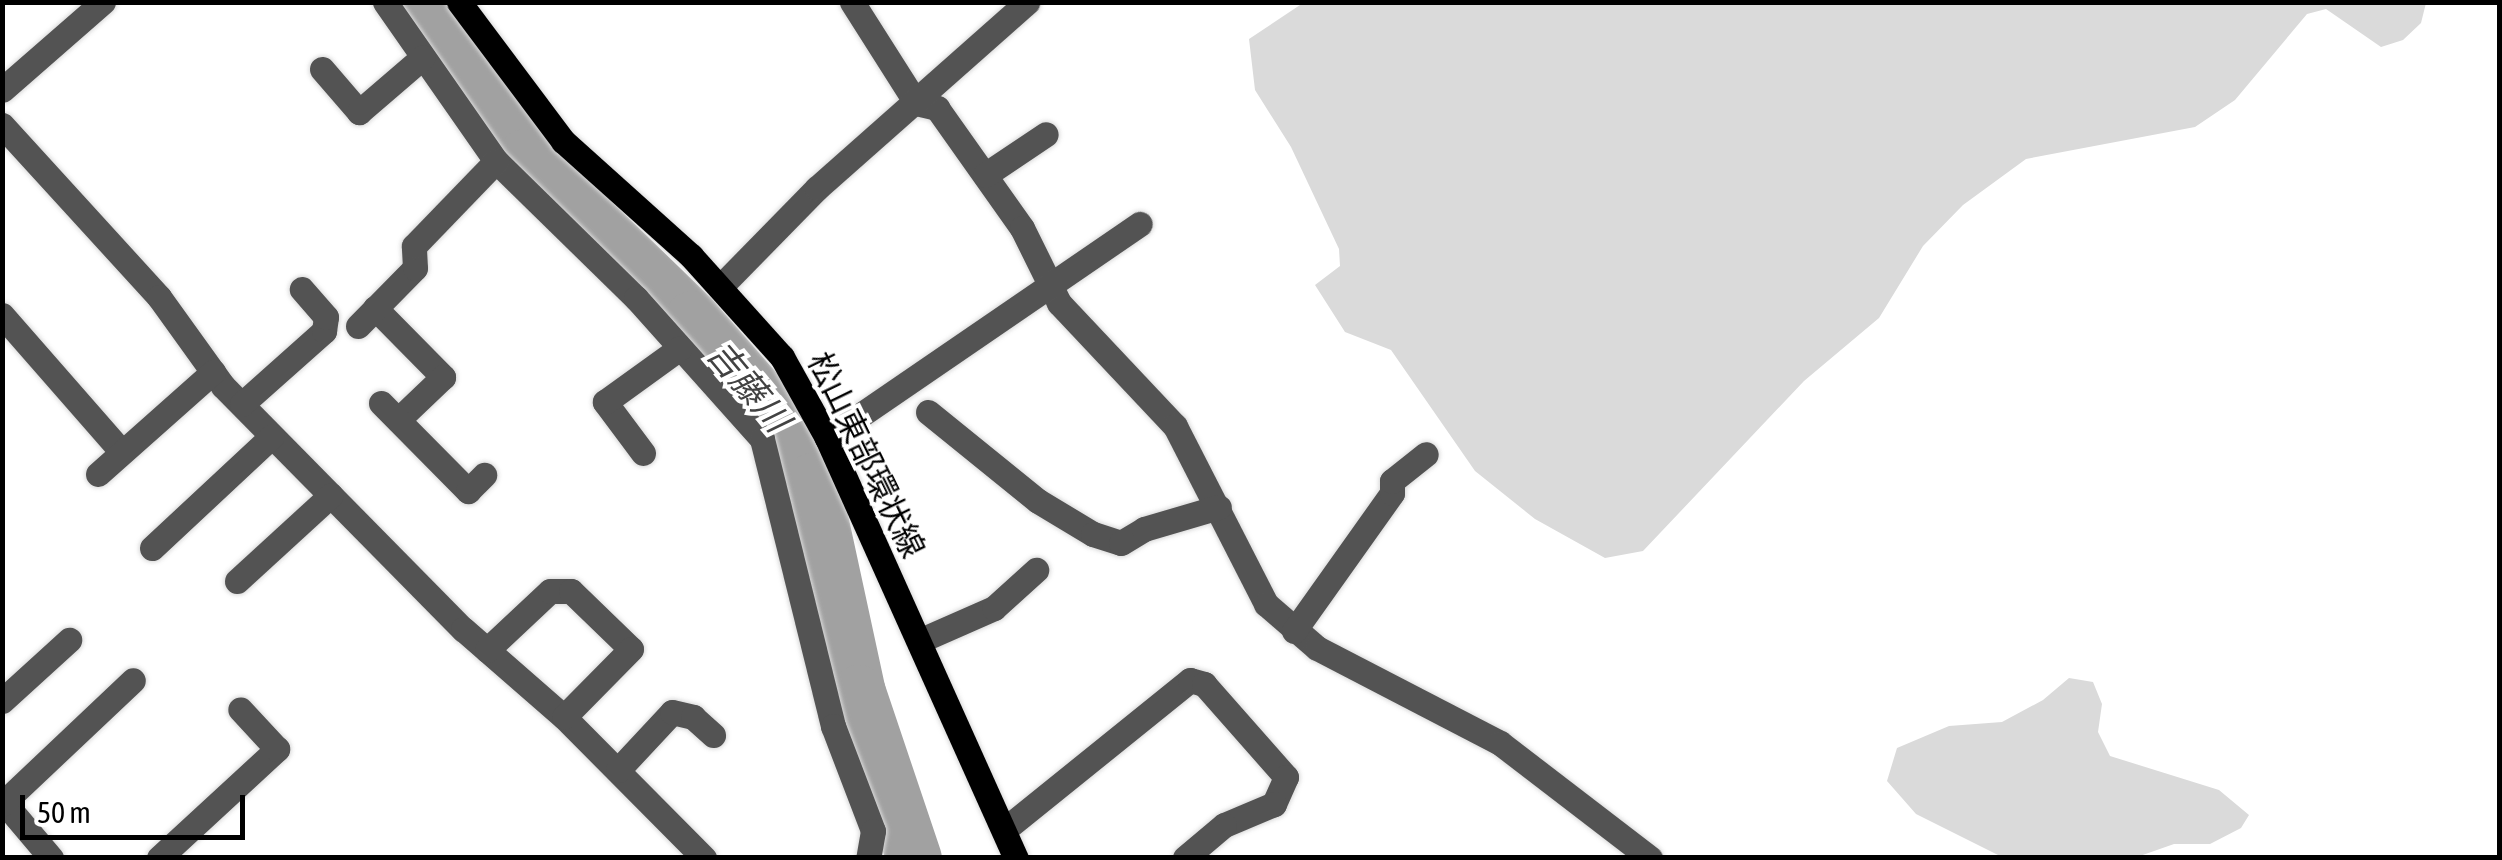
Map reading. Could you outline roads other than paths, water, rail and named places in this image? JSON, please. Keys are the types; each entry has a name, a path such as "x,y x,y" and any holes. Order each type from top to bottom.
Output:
{"main road":[{"name":"松山東部環状線","path":"459,2 562,141 721,286 782,358 828,438 1016,858"}],"street":[{"path":"2,90 103,2"},
{"path":"385,2 496,161 680,348 762,439 834,726 873,831 868,858"},
{"path":"852,2 916,102 937,108 1022,228 1059,303 1175,426 1266,604 1294,632 1375,682 1500,743 1650,858"},
{"path":"721,286 1027,2"},
{"path":"322,69 358,112 423,57"},
{"path":"2,125 160,297 214,372 272,436 487,650 564,717 704,858"},
{"path":"985,175 1046,134"},
{"path":"484,475 468,491 390,411 442,377 367,316 416,268 414,246 496,161"},
{"path":"828,438 1140,224"},
{"path":"242,404 324,331 326,317 302,289"},
{"path":"2,315 122,452"},
{"path":"643,453 605,402 680,348"},
{"path":"98,474 214,372"},
{"path":"928,412 1038,501 1093,534 1121,543 1144,529 1219,507"},
{"path":"152,548 272,436"},
{"path":"1294,632 1392,493 1392,481 1426,454"},
{"path":"238,581 330,495"},
{"path":"919,641 994,608 1036,570"},
{"path":"487,650 550,590 572,591 631,650 564,717"},
{"path":"2,701 69,640"},
{"path":"44,855 3,802 133,680"},
{"path":"1004,830 1190,680 1204,684 1286,777 1274,804 1224,825 1184,858"},
{"path":"159,858 277,749 240,710"},
{"path":"618,770 672,712 693,717 713,735"}],"waterway":[{"name":"吉藤川","path":"423,2 525,156 692,318 791,431 812,480 858,692 914,858"}]}
